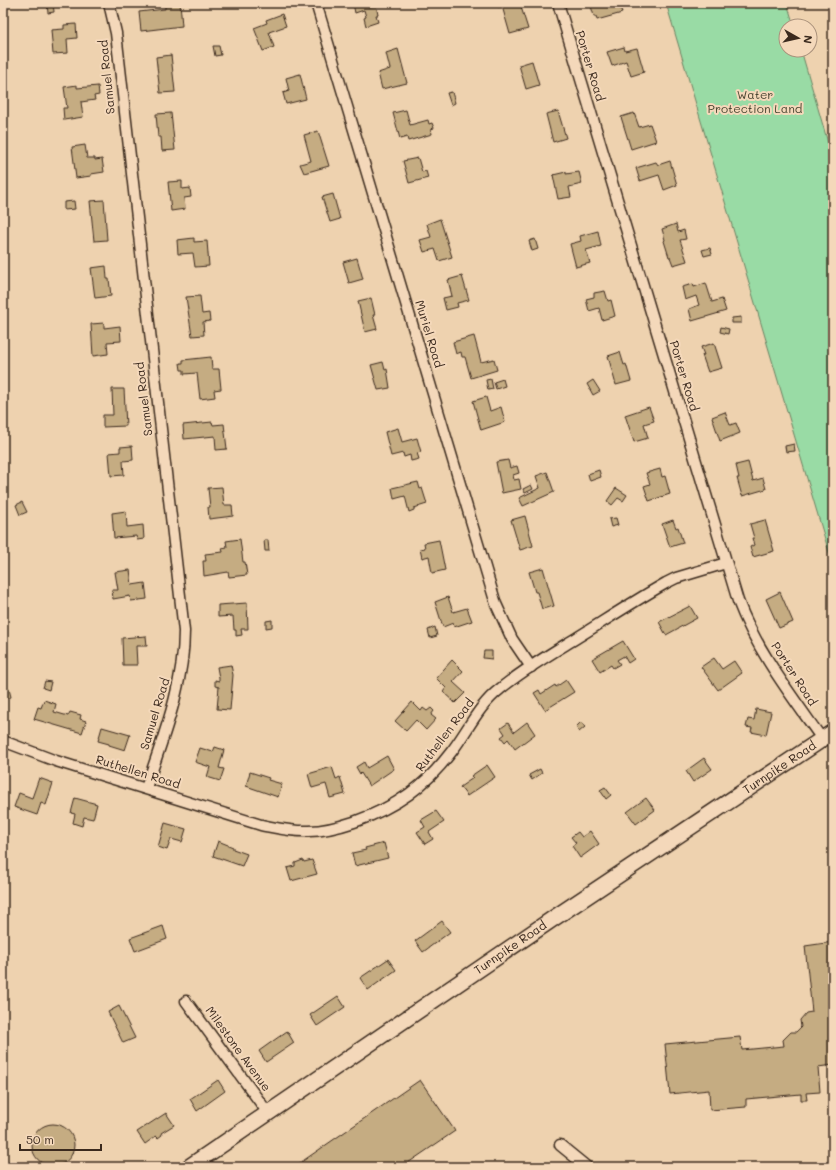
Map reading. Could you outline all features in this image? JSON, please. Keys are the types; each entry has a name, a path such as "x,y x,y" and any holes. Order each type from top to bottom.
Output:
{"main road":[{"name":"Turnpike Road","path":"189,1167 548,922 827,735"}],"street":[{"name":"Samuel Road","path":"109,3 116,40 184,631 179,683 146,788"},
{"name":"Muriel Road","path":"316,3 496,604 512,639 531,667"},
{"name":"Porter Road","path":"558,3 738,601 750,629 774,669 827,735"},
{"name":"Ruthellen Road","path":"3,741 56,761 262,825 275,828 309,831 324,830 380,812 404,799 416,790 441,765 480,709 489,699 499,689 531,667 666,583 676,578 726,563"},
{"name":"Milestone Avenue","path":"186,1000 268,1113"},
{"path":"560,1145 587,1167"}],"green space":[{"name":"Water Protection Land","path":"666,3 787,3 792,18 778,18 778,58 803,58 833,160 833,566"}],"building":[{"path":"47,3 53,3 54,12 48,13"},
{"path":"165,3 180,3 182,26 141,31 139,12 165,9"},
{"path":"353,3 367,3 368,7 376,5 378,22 366,26 364,10 355,13"},
{"path":"497,3 524,3 525,6 521,7 528,29 510,34 502,6 498,7"},
{"path":"590,3 619,3 622,13 597,20 596,16 594,16"},
{"path":"282,14 286,26 269,32 274,47 263,51 254,28 267,23 266,20"},
{"path":"76,24 77,38 67,39 68,53 53,54 51,30 64,29 64,25"},
{"path":"213,46 219,46 221,55 215,56"},
{"path":"624,47 625,51 637,48 644,72 631,76 626,61 612,66 607,52"},
{"path":"398,49 407,83 382,89 378,73 390,69 386,53"},
{"path":"171,55 175,92 160,93 156,57"},
{"path":"532,61 539,85 526,89 519,65"},
{"path":"300,74 306,99 286,104 283,93 289,91 286,78"},
{"path":"77,85 77,88 98,86 99,95 94,96 95,100 81,102 83,117 64,120 63,108 67,108 64,87"},
{"path":"452,92 455,103 451,105 447,93"},
{"path":"406,110 410,125 428,120 429,124 432,123 434,128 431,129 432,134 408,141 407,137 400,139 393,113"},
{"path":"558,111 566,138 553,142 546,114"},
{"path":"171,113 175,150 162,151 161,137 158,137 156,114"},
{"path":"634,113 639,127 650,124 656,141 631,149 621,117"},
{"path":"318,131 329,166 304,173 300,164 311,161 304,135"},
{"path":"85,145 87,158 95,158 95,160 102,159 104,172 76,178 72,147"},
{"path":"418,158 422,172 426,171 428,178 409,183 403,161"},
{"path":"670,161 677,185 664,190 659,175 640,181 636,168 656,162 658,165"},
{"path":"566,172 566,174 579,172 582,184 569,187 571,197 558,199 553,175"},
{"path":"182,181 182,189 190,188 191,197 184,198 185,209 171,211 168,182"},
{"path":"333,194 340,219 330,222 322,197"},
{"path":"104,200 107,240 94,241 90,201"},
{"path":"74,201 75,209 64,210 64,202"},
{"path":"440,219 452,257 439,261 435,249 424,252 420,240 431,237 427,224"},
{"path":"676,224 678,232 684,230 686,239 680,240 687,261 673,265 664,241 662,229"},
{"path":"598,231 601,246 586,250 590,263 576,267 570,244 581,241 580,236"},
{"path":"194,238 194,242 207,241 209,266 195,267 193,253 178,254 177,240"},
{"path":"535,239 538,249 532,251 529,241"},
{"path":"710,248 712,254 704,256 702,250"},
{"path":"357,258 363,279 349,283 343,262"},
{"path":"106,266 111,296 95,298 91,268"},
{"path":"462,276 469,300 457,303 458,307 446,310 443,298 452,296 448,280"},
{"path":"706,283 712,302 722,299 726,311 692,321 689,309 699,305 696,296 685,300 682,287 693,284 694,287"},
{"path":"605,291 608,301 611,300 615,316 602,320 599,308 589,311 586,299 594,297 594,293"},
{"path":"200,296 202,314 209,313 210,321 203,322 204,335 192,336 186,297"},
{"path":"371,298 375,315 373,315 377,329 365,332 358,301"},
{"path":"741,317 741,323 732,323 732,318"},
{"path":"104,323 104,328 120,326 121,341 107,342 108,354 93,356 91,324"},
{"path":"721,327 729,329 728,334 720,332"},
{"path":"474,336 481,362 494,359 497,370 471,378 465,357 462,357 461,352 456,354 453,342"},
{"path":"714,343 722,368 708,372 701,347"},
{"path":"620,352 624,365 626,364 631,381 616,385 608,356"},
{"path":"211,357 212,369 219,369 221,389 214,390 215,397 200,399 197,373 184,374 184,370 181,370 180,363 183,363 183,360"},
{"path":"383,362 385,370 387,369 390,388 378,390 371,365"},
{"path":"491,379 493,389 488,390 486,380"},
{"path":"503,379 505,386 496,389 494,382"},
{"path":"593,380 600,391 593,395 587,384"},
{"path":"112,389 124,389 126,426 103,427 103,415 113,415"},
{"path":"486,397 490,411 501,407 505,422 481,430 473,401"},
{"path":"649,407 654,421 644,424 648,438 634,442 625,415"},
{"path":"725,412 730,425 736,423 740,433 720,441 712,417"},
{"path":"212,422 213,425 224,424 227,449 216,450 215,436 184,439 183,425"},
{"path":"398,428 402,442 417,438 421,452 417,453 419,459 411,461 410,455 404,457 403,453 391,456 385,432"},
{"path":"794,444 795,451 786,452 785,446"},
{"path":"132,446 133,460 123,461 124,475 111,476 109,453 120,452 120,447"},
{"path":"508,460 510,468 517,466 519,473 513,475 514,480 519,479 521,489 502,493 496,462"},
{"path":"748,462 753,481 763,478 766,489 742,496 737,478 739,478 736,465"},
{"path":"660,469 662,477 665,476 670,494 649,501 644,486 650,484 646,473"},
{"path":"599,470 601,477 590,481 588,474"},
{"path":"547,472 554,492 523,506 519,498 540,488 536,476"},
{"path":"418,482 420,489 422,488 427,504 414,508 414,510 409,512 405,496 394,499 392,488"},
{"path":"531,485 533,489 525,493 523,489"},
{"path":"222,487 224,505 232,505 233,516 209,519 208,507 210,507 208,488"},
{"path":"616,488 627,495 623,501 618,498 612,505 607,501"},
{"path":"22,502 27,512 20,515 16,505"},
{"path":"126,511 127,527 143,525 144,539 137,540 136,536 114,538 112,513"},
{"path":"525,516 533,546 520,550 511,520"},
{"path":"616,518 618,525 611,527 609,519"},
{"path":"673,520 676,528 678,527 683,543 670,547 662,524"},
{"path":"765,520 774,551 753,557 750,547 754,545 752,538 754,538 750,524"},
{"path":"240,539 243,562 245,562 247,575 229,577 228,572 204,576 203,561 206,561 205,554 223,552 222,548 227,547 226,541"},
{"path":"264,540 268,540 269,551 265,551"},
{"path":"439,540 445,570 432,573 429,556 422,558 420,549 425,548 424,543"},
{"path":"543,568 554,606 542,609 529,572"},
{"path":"130,570 132,585 145,583 147,599 131,601 130,596 113,599 112,590 118,590 115,572"},
{"path":"780,592 793,622 779,628 766,599"},
{"path":"448,597 453,612 467,608 472,621 454,627 453,623 443,627 435,602"},
{"path":"247,603 248,629 241,629 242,635 236,636 233,616 218,617 218,605"},
{"path":"690,606 697,618 666,635 659,622"},
{"path":"272,620 272,627 266,628 266,621"},
{"path":"435,627 437,636 430,638 428,630"},
{"path":"146,636 147,646 136,646 137,665 123,665 122,638"},
{"path":"623,641 634,659 628,663 624,656 617,660 620,664 613,668 611,665 600,672 592,659"},
{"path":"484,651 492,651 492,659 483,658"},
{"path":"714,658 722,669 734,661 742,673 718,690 701,667"},
{"path":"452,660 463,671 453,682 465,693 455,703 443,692 446,688 436,678"},
{"path":"231,665 233,675 230,710 217,709 219,687 215,686 215,680 219,681 219,678 217,667"},
{"path":"566,680 574,692 545,710 534,693 539,690 541,694 555,685 556,687"},
{"path":"45,681 51,682 49,690 43,688"},
{"path":"9,689 11,697 3,700 3,690"},
{"path":"44,700 56,704 54,712 68,716 70,712 81,715 80,719 86,721 82,733 34,719 38,707 41,708"},
{"path":"412,702 421,711 423,708 427,711 431,708 434,711 431,715 436,719 426,730 416,720 406,731 395,721"},
{"path":"756,709 771,712 766,735 751,732 752,728 746,727 748,719 754,720"},
{"path":"527,722 535,734 515,749 508,739 505,742 501,737 505,734 501,728 508,723 514,732"},
{"path":"581,722 585,727 579,732 576,727"},
{"path":"102,727 130,735 125,750 98,741"},
{"path":"215,747 224,750 219,768 224,769 220,781 207,777 210,767 195,762 200,748 213,752"},
{"path":"387,756 394,769 369,786 356,767 364,762 367,768"},
{"path":"704,758 712,769 693,782 686,771"},
{"path":"487,765 495,777 467,796 460,787 473,778 471,776"},
{"path":"332,767 336,779 340,777 345,794 330,798 326,784 312,788 308,774"},
{"path":"540,769 542,773 532,780 529,775"},
{"path":"250,772 282,784 278,797 246,786"},
{"path":"39,778 53,783 46,805 41,803 37,815 14,807 19,793 32,798"},
{"path":"605,787 611,795 606,799 600,790"},
{"path":"75,798 97,804 93,819 84,817 82,826 73,823 75,814 71,813"},
{"path":"646,798 655,810 636,824 627,812"},
{"path":"436,811 444,822 429,832 433,839 425,844 417,832 425,827 421,820"},
{"path":"165,823 186,829 182,842 171,839 167,850 158,847"},
{"path":"590,831 599,844 580,858 572,846 576,843 571,837 578,832 582,837"},
{"path":"218,841 247,854 242,866 213,856"},
{"path":"384,843 388,858 355,866 352,853 366,850 365,848"},
{"path":"303,860 304,862 312,860 317,874 291,881 287,868 295,866 295,863"},
{"path":"442,921 450,932 423,952 415,941"},
{"path":"163,926 167,939 135,951 130,938"},
{"path":"833,942 833,1065 818,1067 820,1092 806,1093 807,1100 801,1100 801,1094 746,1099 746,1107 710,1110 709,1090 670,1094 665,1044 740,1037 742,1050 784,1046 783,1040 791,1032 796,1032 801,1027 800,1020 806,1013 812,1012 805,946"},
{"path":"388,959 396,970 368,990 360,978"},
{"path":"338,996 345,1007 317,1026 310,1015"},
{"path":"119,1006 135,1038 123,1043 108,1012"},
{"path":"287,1031 294,1043 266,1062 259,1051"},
{"path":"218,1080 225,1091 197,1111 190,1099"},
{"path":"420,1080 455,1131 402,1167 294,1167"},
{"path":"166,1113 174,1125 161,1133 162,1135 158,1138 156,1136 145,1144 137,1132"},
{"path":"49,1124 57,1124 65,1127 71,1133 74,1145 71,1157 65,1163 57,1166 49,1166 41,1163 35,1157 32,1149 32,1141 35,1133 41,1127"}]}
